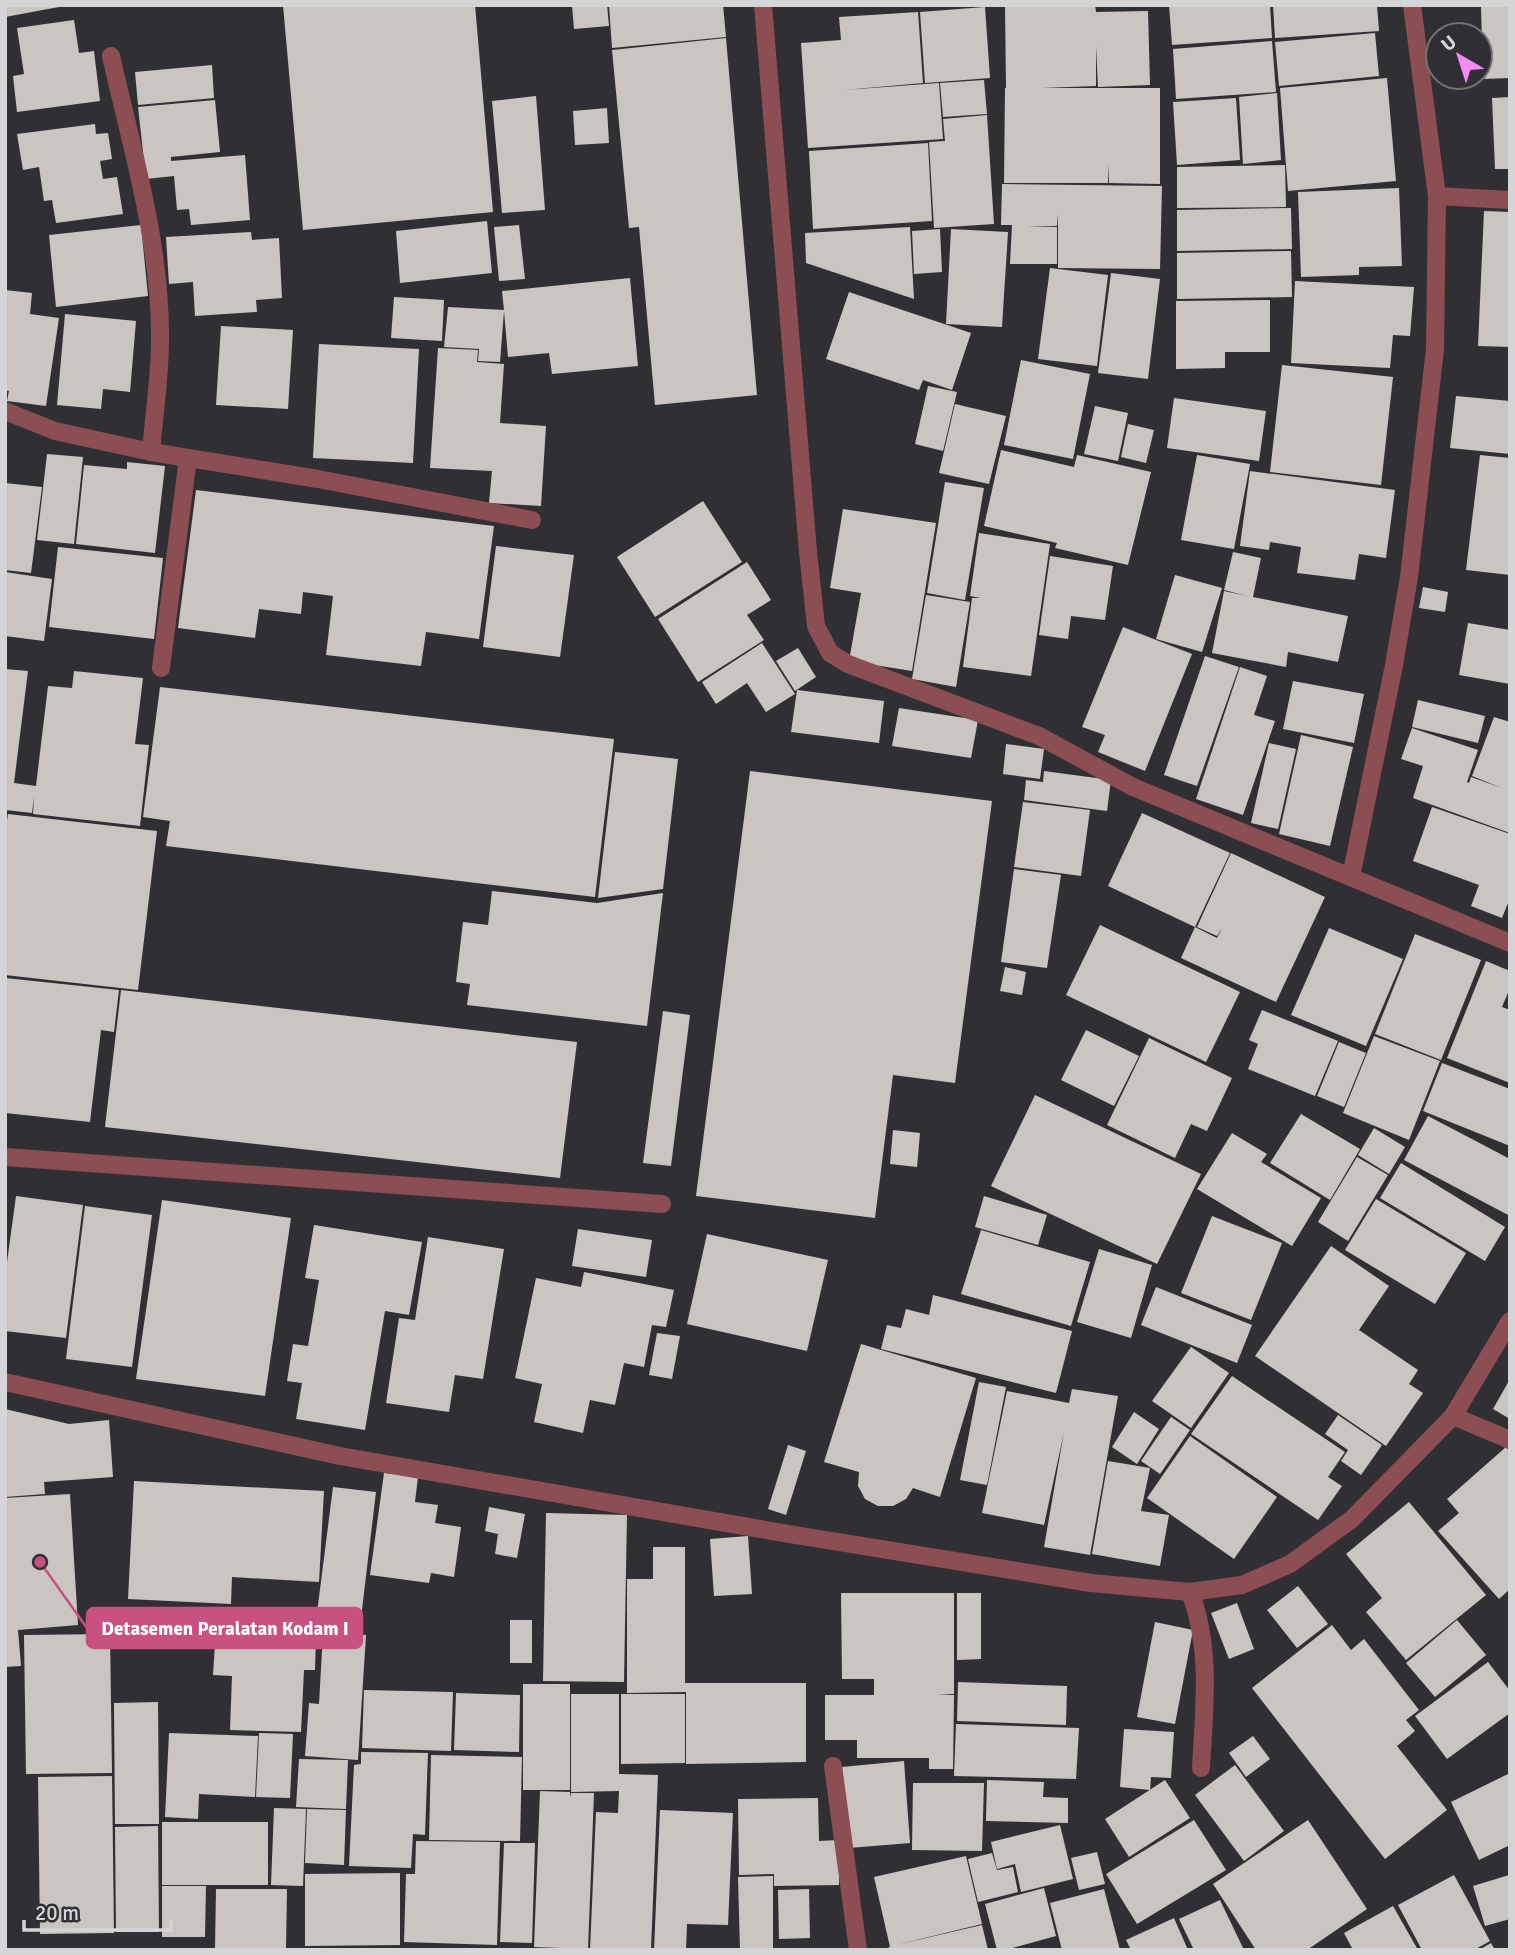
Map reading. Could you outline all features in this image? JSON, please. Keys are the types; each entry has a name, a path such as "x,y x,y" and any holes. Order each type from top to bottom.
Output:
{"street":[{"path":"763,5 811,585 816,626 830,653 848,664 1039,736 1133,787 1510,943"},
{"path":"1351,877 1409,577 1435,349 1437,196 1412,5"},
{"path":"111,56 148,216 158,298 160,341 150,452"},
{"path":"1437,196 1510,200"},
{"path":"5,411 55,431 150,452 318,479 532,520"},
{"path":"161,668 188,458"},
{"path":"5,1157 662,1204"},
{"path":"5,1382 353,1458 1077,1581 1190,1592 1241,1585 1290,1564 1352,1519 1453,1416 1510,1321"},
{"path":"1453,1416 1510,1440"},
{"path":"1190,1592 1199,1614 1204,1646 1202,1768"},
{"path":"832,1766 858,1950"}],"building":[{"path":"5,5 58,5 59,7 5,17"},
{"path":"283,5 475,5 493,212 303,230"},
{"path":"572,5 607,5 609,26 574,29"},
{"path":"609,5 723,5 726,37 612,48"},
{"path":"1005,5 1095,5 1096,12 1148,11 1150,85 1098,87 1096,46 1096,86 1042,88 1160,88 1160,184 1109,183 1108,164 1108,183 1004,183"},
{"path":"1169,5 1270,5 1272,38 1172,45"},
{"path":"1273,5 1377,5 1379,31 1275,38"},
{"path":"1510,6 1510,78 1494,79 1494,21 1481,21 1481,7"},
{"path":"985,7 990,78 925,83 920,12"},
{"path":"918,12 923,83 844,90 939,83 943,139 808,148 801,43 841,40 839,17"},
{"path":"74,20 79,53 94,51 100,101 17,112 13,76 24,74 17,28"},
{"path":"1375,33 1379,76 1279,86 1275,42"},
{"path":"726,38 757,395 655,405 639,227 629,228 612,50"},
{"path":"1272,41 1276,92 1176,99 1173,49"},
{"path":"212,65 214,98 138,105 135,72"},
{"path":"1387,78 1396,181 1288,191 1280,88"},
{"path":"984,80 987,114 943,117 940,83"},
{"path":"1277,93 1281,160 1243,164 1239,97"},
{"path":"536,96 545,210 502,213 492,101"},
{"path":"1510,97 1510,169 1495,169 1492,98"},
{"path":"1236,98 1240,160 1177,165 1173,102"},
{"path":"215,100 220,152 171,157 171,161 245,155 250,220 191,225 189,209 177,210 174,176 146,179 138,107"},
{"path":"607,108 609,143 575,145 573,111"},
{"path":"987,115 994,224 934,228 929,142 945,141 943,119"},
{"path":"95,124 96,134 108,133 112,159 100,161 103,179 117,177 123,214 56,223 52,200 44,201 39,167 23,170 17,134"},
{"path":"928,143 932,221 813,229 809,151"},
{"path":"1285,165 1286,207 1177,208 1177,167"},
{"path":"1002,184 1162,186 1160,269 1058,268 1058,214 1057,226 1027,226 1057,227 1057,264 1010,264 1012,225 1001,225"},
{"path":"1399,188 1402,266 1359,267 1359,275 1301,277 1298,192"},
{"path":"1291,208 1292,249 1177,251 1177,210"},
{"path":"1484,211 1510,212 1510,347 1478,346"},
{"path":"487,221 492,273 400,283 396,231"},
{"path":"141,225 148,296 56,307 49,235"},
{"path":"519,225 525,279 499,281 494,227"},
{"path":"910,227 914,299 806,263 805,233"},
{"path":"940,229 942,272 914,274 912,231"},
{"path":"951,229 1008,232 1002,327 946,324"},
{"path":"251,232 252,240 279,238 282,298 256,300 257,312 195,316 193,282 169,284 166,237"},
{"path":"1291,251 1292,297 1177,299 1177,253"},
{"path":"1050,268 1108,275 1097,366 1038,359"},
{"path":"1111,273 1160,279 1148,379 1098,373"},
{"path":"630,278 638,366 552,374 549,353 508,357 504,311 500,362 478,361 479,349 444,347 448,307 504,310 502,291"},
{"path":"1295,281 1414,287 1410,336 1393,335 1390,368 1291,363"},
{"path":"5,290 32,293 30,314 59,318 46,406 7,401 9,391 5,390"},
{"path":"849,292 971,333 952,390 923,380 919,390 826,359"},
{"path":"394,297 444,300 442,341 391,338"},
{"path":"1270,300 1270,352 1225,352 1225,368 1176,369 1176,301"},
{"path":"65,314 136,321 130,392 103,389 101,409 57,405"},
{"path":"221,326 293,330 288,409 216,405"},
{"path":"319,344 419,349 413,463 313,458"},
{"path":"438,348 478,350 477,362 504,364 500,423 546,426 541,506 489,503 492,471 430,468"},
{"path":"1021,360 1090,374 1073,459 1004,445"},
{"path":"1282,365 1393,377 1381,485 1270,472"},
{"path":"928,386 957,392 943,451 915,444"},
{"path":"1456,396 1510,401 1510,454 1450,448"},
{"path":"1174,398 1266,411 1259,461 1167,448"},
{"path":"955,404 1006,416 989,484 939,473"},
{"path":"1095,406 1128,413 1118,461 1084,454"},
{"path":"1128,424 1154,430 1146,463 1121,457"},
{"path":"1001,450 1074,467 1077,455 1151,472 1128,565 1055,548 1057,543 984,526"},
{"path":"47,454 83,457 74,544 37,540"},
{"path":"1197,455 1250,464 1234,549 1181,540"},
{"path":"1480,455 1510,458 1510,575 1466,570"},
{"path":"127,462 165,466 155,553 76,544 84,465 127,469"},
{"path":"1250,471 1395,490 1386,558 1359,554 1355,580 1297,573 1301,547 1270,542 1269,550 1240,546"},
{"path":"945,482 984,488 965,600 927,593"},
{"path":"5,483 42,487 31,573 5,570"},
{"path":"196,490 494,526 479,639 426,632 421,666 326,655 333,596 303,592 301,614 259,609 255,638 178,628"},
{"path":"703,501 742,562 655,617 617,557"},
{"path":"843,509 936,523 912,671 849,661 861,593 830,588"},
{"path":"979,533 1050,544 1031,676 963,667 972,598 981,598 970,596"},
{"path":"496,546 574,555 560,657 483,647"},
{"path":"58,547 163,558 154,639 49,627"},
{"path":"1233,552 1261,558 1253,597 1348,616 1338,662 1288,652 1286,667 1212,653 1224,591 1247,596 1224,590"},
{"path":"1050,556 1113,566 1105,620 1071,616 1068,639 1039,635"},
{"path":"747,562 771,600 747,615 764,640 698,682 658,619"},
{"path":"5,572 52,579 44,641 5,636"},
{"path":"1175,575 1222,588 1202,652 1156,639"},
{"path":"1423,587 1448,592 1445,612 1419,608"},
{"path":"926,595 970,602 956,687 912,679"},
{"path":"1468,623 1510,630 1510,684 1459,675"},
{"path":"1123,627 1192,654 1145,771 1098,752 1105,735 1082,727"},
{"path":"762,643 795,694 766,712 747,683 716,704 702,682"},
{"path":"798,648 816,677 795,691 776,661"},
{"path":"1205,656 1239,667 1197,786 1164,775"},
{"path":"1240,667 1267,676 1254,715 1275,721 1243,815 1196,799"},
{"path":"5,669 28,671 14,783 36,786 48,686 72,688 74,671 143,678 135,744 149,745 140,826 33,814 34,797 32,813 5,810"},
{"path":"1293,681 1364,694 1354,743 1283,729"},
{"path":"160,687 614,739 595,897 166,846 170,821 143,817"},
{"path":"797,690 884,701 879,743 791,732"},
{"path":"1418,700 1485,716 1478,743 1412,727"},
{"path":"899,708 978,720 971,758 892,746"},
{"path":"1494,717 1510,722 1510,833 1413,798 1423,766 1401,759 1412,728 1478,750 1467,782 1469,783 1471,777 1502,788 1472,776"},
{"path":"1301,735 1353,747 1330,846 1279,834"},
{"path":"1269,743 1296,749 1278,829 1251,823"},
{"path":"1006,744 1044,749 1040,779 1003,774"},
{"path":"615,752 678,759 663,889 598,898"},
{"path":"750,771 992,801 955,1083 893,1075 875,1218 696,1196"},
{"path":"1044,771 1111,780 1107,811 1024,800 1026,780 1043,782"},
{"path":"1023,802 1090,810 1081,876 1014,867"},
{"path":"1432,807 1510,834 1510,898 1502,918 1471,906 1479,885 1413,861"},
{"path":"1142,813 1230,853 1195,927 1108,886"},
{"path":"8,814 157,831 138,990 5,975 5,835"},
{"path":"1231,853 1325,897 1276,1002 1181,958 1195,927 1217,938 1222,928 1217,936 1197,927"},
{"path":"1014,869 1061,875 1047,968 1001,962"},
{"path":"492,891 597,903 663,893 647,1026 467,1005 470,984 456,982 463,922 488,925"},
{"path":"1100,925 1240,992 1206,1062 1066,995"},
{"path":"1329,928 1403,959 1366,1046 1291,1015"},
{"path":"1415,934 1481,960 1441,1060 1375,1034"},
{"path":"1486,961 1510,971 1510,988 1502,1007 1510,1010 1510,1083 1447,1058"},
{"path":"1005,967 1026,972 1022,995 1000,991"},
{"path":"5,978 119,990 114,1032 101,1030 90,1122 5,1113"},
{"path":"121,990 577,1042 560,1178 105,1127"},
{"path":"1262,1010 1338,1041 1315,1096 1248,1069 1258,1044 1249,1040"},
{"path":"663,1011 690,1015 671,1166 643,1163"},
{"path":"1086,1030 1139,1056 1114,1106 1061,1080"},
{"path":"1374,1036 1440,1061 1409,1140 1343,1113"},
{"path":"1149,1038 1232,1078 1207,1131 1191,1124 1175,1158 1107,1125"},
{"path":"1339,1042 1366,1053 1344,1107 1317,1096"},
{"path":"1442,1063 1510,1089 1510,1146 1423,1111"},
{"path":"1035,1095 1201,1174 1157,1264 991,1186"},
{"path":"1301,1114 1360,1149 1330,1200 1270,1163"},
{"path":"1428,1116 1510,1159 1510,1216 1404,1160"},
{"path":"1374,1128 1405,1147 1389,1174 1358,1155"},
{"path":"893,1130 920,1133 917,1167 890,1164"},
{"path":"1232,1133 1267,1154 1261,1162 1321,1198 1292,1246 1197,1189"},
{"path":"1357,1157 1388,1175 1348,1241 1318,1222"},
{"path":"1401,1163 1505,1227 1485,1261 1380,1198"},
{"path":"16,1196 83,1205 66,1338 5,1331 5,1277"},
{"path":"984,1196 1047,1215 1038,1245 975,1227"},
{"path":"1376,1199 1466,1253 1435,1304 1345,1250"},
{"path":"162,1200 291,1218 265,1396 136,1379"},
{"path":"85,1206 152,1215 132,1367 66,1359"},
{"path":"1212,1216 1282,1243 1251,1320 1181,1293"},
{"path":"314,1225 422,1242 409,1315 385,1311 365,1430 296,1419 302,1383 287,1381 293,1344 308,1346 319,1280 305,1278"},
{"path":"578,1229 652,1240 646,1277 572,1266"},
{"path":"981,1230 1090,1262 1071,1326 961,1294"},
{"path":"707,1234 828,1260 807,1351 687,1324"},
{"path":"428,1237 504,1249 483,1379 455,1375 449,1412 386,1403 399,1318 415,1320"},
{"path":"1331,1246 1389,1286 1359,1330 1418,1370 1409,1384 1423,1393 1386,1446 1255,1356"},
{"path":"1099,1249 1152,1265 1131,1338 1077,1322"},
{"path":"584,1272 674,1290 666,1327 652,1325 644,1367 624,1363 615,1405 590,1400 583,1433 534,1422 542,1384 515,1378 536,1278 581,1287"},
{"path":"1156,1287 1252,1325 1237,1363 1141,1325"},
{"path":"933,1295 1072,1331 1056,1393 881,1349 887,1325 901,1328 906,1309 929,1315"},
{"path":"657,1333 680,1336 672,1379 649,1375"},
{"path":"861,1344 976,1378 940,1497 913,1488 906,1499 893,1506 878,1506 865,1499 858,1486 859,1472 824,1462"},
{"path":"1191,1347 1229,1373 1191,1428 1152,1401"},
{"path":"1232,1376 1345,1452 1328,1477 1342,1486 1318,1520 1191,1434"},
{"path":"1510,1379 1510,1419 1493,1409"},
{"path":"979,1382 1006,1387 987,1485 960,1480"},
{"path":"1072,1389 1118,1396 1090,1555 1044,1547 1064,1432 1044,1525 982,1513 1007,1391 1069,1403"},
{"path":"5,1409 69,1424 109,1420 113,1477 44,1482 45,1494 5,1497"},
{"path":"1134,1412 1159,1429 1137,1464 1112,1447"},
{"path":"1338,1415 1382,1445 1361,1475 1341,1461 1348,1450 1325,1434"},
{"path":"1171,1417 1190,1430 1160,1474 1141,1461"},
{"path":"1190,1436 1277,1497 1234,1559 1147,1498"},
{"path":"788,1445 806,1451 786,1515 768,1509"},
{"path":"1506,1447 1510,1452 1510,1589 1499,1599 1438,1531 1459,1513 1447,1499"},
{"path":"1108,1461 1150,1468 1141,1511 1169,1515 1160,1566 1092,1554"},
{"path":"384,1473 418,1477 415,1502 438,1505 435,1523 461,1527 454,1577 431,1573 429,1583 370,1575"},
{"path":"134,1481 324,1491 319,1582 232,1577 231,1604 128,1599"},
{"path":"333,1487 376,1492 361,1618 317,1613"},
{"path":"70,1494 78,1625 18,1630 21,1666 5,1667 5,1498"},
{"path":"1409,1502 1486,1595 1406,1660 1366,1612 1382,1598 1346,1554"},
{"path":"489,1507 525,1514 517,1558 495,1554 498,1534 485,1531"},
{"path":"546,1513 627,1515 624,1682 543,1681"},
{"path":"748,1536 752,1594 714,1596 710,1539"},
{"path":"653,1547 685,1547 685,1683 806,1683 806,1762 686,1764 686,1692 627,1693 627,1579 653,1579"},
{"path":"1298,1586 1328,1624 1297,1648 1267,1610"},
{"path":"841,1593 954,1593 954,1694 937,1694 954,1695 953,1769 929,1769 929,1758 857,1758 857,1740 825,1740 825,1695 874,1695 874,1679 842,1679"},
{"path":"957,1593 981,1593 981,1659 957,1660"},
{"path":"1237,1603 1254,1649 1229,1659 1211,1613"},
{"path":"235,1611 306,1613 306,1636 316,1637 315,1670 304,1670 301,1732 230,1730 232,1676 213,1675 215,1644 234,1644"},
{"path":"510,1620 532,1620 532,1663 510,1663"},
{"path":"1457,1620 1486,1655 1435,1697 1406,1663"},
{"path":"1155,1622 1193,1630 1175,1724 1137,1717"},
{"path":"1332,1625 1351,1650 1364,1639 1419,1710 1406,1720 1415,1731 1397,1746 1447,1810 1385,1859 1252,1688"},
{"path":"323,1633 366,1635 358,1760 305,1756 309,1703 319,1704"},
{"path":"110,1634 112,1773 26,1774 24,1635"},
{"path":"1488,1662 1510,1691 1510,1713 1447,1759 1415,1716"},
{"path":"958,1682 1067,1686 1066,1725 957,1721"},
{"path":"523,1684 570,1684 570,1790 523,1790"},
{"path":"364,1690 453,1692 451,1751 362,1748"},
{"path":"456,1693 520,1695 519,1752 454,1750"},
{"path":"571,1694 619,1694 619,1774 658,1775 651,1950 590,1950 596,1812 618,1813 619,1791 571,1792"},
{"path":"621,1694 685,1694 685,1763 621,1764"},
{"path":"158,1702 159,1824 115,1824 114,1703"},
{"path":"956,1724 1079,1728 1076,1779 954,1776"},
{"path":"1124,1729 1174,1732 1171,1778 1151,1777 1150,1790 1120,1787"},
{"path":"169,1733 258,1736 255,1797 199,1794 198,1819 165,1817"},
{"path":"259,1733 293,1734 290,1798 256,1797"},
{"path":"1253,1736 1270,1759 1246,1777 1229,1753"},
{"path":"361,1752 428,1753 425,1835 413,1834 411,1868 349,1866 354,1765 361,1764"},
{"path":"431,1755 522,1757 520,1841 429,1840"},
{"path":"299,1759 348,1760 346,1809 296,1807"},
{"path":"904,1761 910,1843 849,1848 842,1767"},
{"path":"1235,1765 1284,1831 1244,1861 1195,1795"},
{"path":"1510,1773 1510,1845 1479,1860 1451,1802"},
{"path":"112,1776 114,1933 40,1934 38,1777"},
{"path":"987,1780 1044,1782 1043,1797 1068,1798 1068,1823 986,1821"},
{"path":"1165,1780 1190,1818 1129,1857 1105,1819"},
{"path":"913,1783 984,1783 982,1851 912,1850"},
{"path":"540,1791 570,1792 570,1797 571,1793 594,1793 588,1949 534,1947"},
{"path":"818,1798 819,1841 839,1840 839,1885 774,1886 774,1874 739,1875 738,1799"},
{"path":"274,1808 306,1809 303,1886 271,1885"},
{"path":"307,1809 346,1810 344,1865 305,1863"},
{"path":"660,1810 733,1813 728,1925 687,1924 686,1950 654,1950"},
{"path":"1194,1820 1226,1870 1137,1924 1106,1874"},
{"path":"1308,1820 1367,1909 1307,1950 1256,1950 1213,1884"},
{"path":"162,1822 268,1822 268,1885 162,1885"},
{"path":"1060,1825 1073,1879 1021,1892 1015,1864 997,1869 991,1842"},
{"path":"158,1826 159,1932 116,1932 115,1827"},
{"path":"416,1841 500,1842 497,1945 404,1942 406,1874 415,1874"},
{"path":"504,1843 535,1843 532,1943 500,1942"},
{"path":"1097,1852 1105,1884 1079,1890 1071,1858"},
{"path":"992,1853 997,1870 1013,1867 1018,1892 978,1902 968,1859"},
{"path":"966,1856 982,1924 896,1945 982,1925 988,1950 883,1950 890,1947 874,1877"},
{"path":"400,1873 400,1945 305,1946 305,1874"},
{"path":"1454,1875 1490,1941 1474,1950 1422,1950 1398,1905"},
{"path":"1509,1875 1510,1919 1485,1926 1473,1886"},
{"path":"773,1876 773,1950 740,1950 738,1877"},
{"path":"162,1886 206,1886 205,1937 162,1937"},
{"path":"1044,1888 1056,1936 997,1950 985,1904"},
{"path":"216,1889 287,1889 286,1948 215,1948"},
{"path":"809,1889 810,1938 779,1939 778,1890"},
{"path":"1104,1889 1120,1950 1062,1950 1050,1903"},
{"path":"1220,1900 1244,1950 1194,1950 1179,1919"},
{"path":"1393,1906 1418,1950 1353,1950 1344,1933"},
{"path":"1174,1918 1188,1950 1131,1950 1126,1940"},
{"path":"1491,1943 1495,1950 1479,1950"}],"place":[{"name":"Detasemen Peralatan Kodam I","path":"40,1562"}]}
